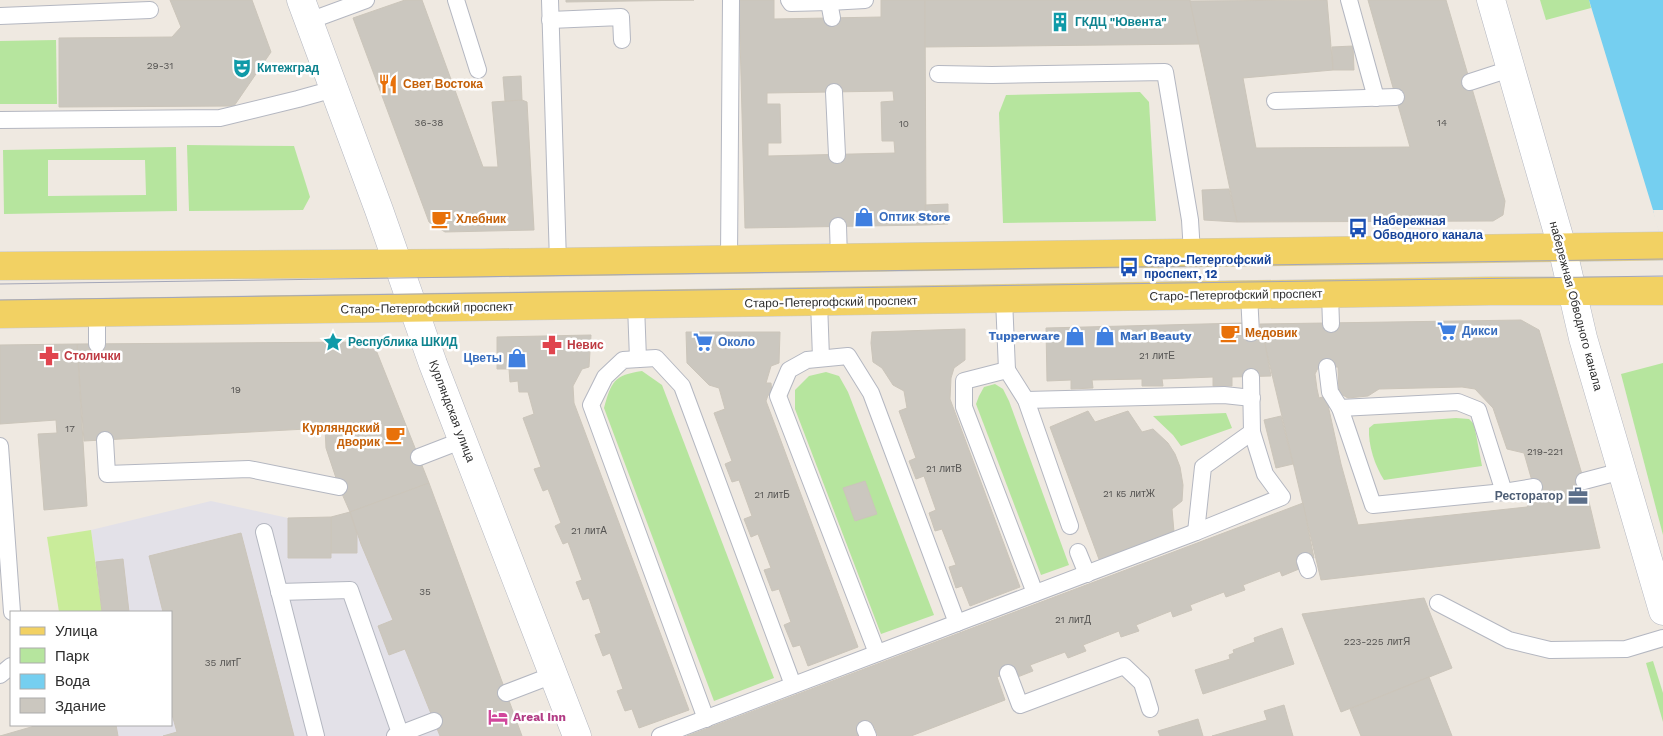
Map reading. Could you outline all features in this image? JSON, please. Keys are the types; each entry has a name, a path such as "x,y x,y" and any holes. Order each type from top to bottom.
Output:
{"main road":[{"path":"0,266 558,262 1663,246"},
{"name":"Старо-Петергофский проспект","path":"0,314 1250,295 1663,291"}],"street":[{"name":"набережная Обводного канала","path":"1491,0 1562,248 1583,338 1663,611"},
{"name":"Курляндская улица","path":"305,11 413,308 577,736"}],"lane":[{"path":"305,11 366,0"},
{"path":"456,0 478,70"},
{"path":"550,0 558,262"},
{"path":"729,259 731,0"},
{"path":"789,0 791,3 864,0"},
{"path":"1349,0 1376,98"},
{"path":"829,2 832,18"},
{"path":"0,16 150,10"},
{"path":"550,20 621,17 622,40"},
{"path":"1470,82 1510,69"},
{"path":"938,74 1166,72 1190,220 1192,253"},
{"path":"0,120 220,118 334,89"},
{"path":"834,92 836,155"},
{"path":"1275,101 1396,97"},
{"path":"838,226 839,258"},
{"path":"1330,294 1331,324"},
{"path":"1250,295 1251,333"},
{"path":"1004,299 1007,370 1026,400 1070,526"},
{"path":"819,302 821,358"},
{"path":"636,305 638,359"},
{"path":"97,312 97,344"},
{"path":"877,654 778,396 789,370 806,360 848,356 871,393 957,623"},
{"path":"706,719 590,405 605,377 623,360 656,358 682,386 793,685"},
{"path":"1327,367 1330,392 1340,408 1373,505 1504,492 1534,487"},
{"path":"1007,370 964,381 964,407 1035,594"},
{"path":"660,736 793,685 843,671 877,654 957,623 987,617 1035,594 1282,497 1265,474 1252,432 1251,377"},
{"path":"1026,400 1224,395 1252,398"},
{"path":"1340,408 1458,402 1478,410 1504,492"},
{"path":"1196,532 1203,466 1252,432"},
{"path":"105,440 107,474 249,469 339,487"},
{"path":"419,457 464,440"},
{"path":"0,446 4,537 12,611"},
{"path":"1584,481 1622,471"},
{"path":"264,532 316,736"},
{"path":"1078,552 1087,574"},
{"path":"279,592 350,590 398,735 434,721"},
{"path":"1438,603 1509,640 1550,650 1626,649 1663,638"},
{"path":"1008,673 1020,705 1124,666 1142,683 1150,709"},
{"path":"0,675 10,667"},
{"path":"506,693 553,675"}],"shaded area":[{"path":"429,483 522,736 0,736 35,726 172,726 172,611 102,611 91,530 211,501 288,518 331,517 350,512"}],"green space":[{"path":"1540,0 1589,0 1591,8 1546,20"},
{"path":"56,40 57,104 0,104 0,41"},
{"path":"1140,92 1149,102 1156,221 1003,223 999,113 1006,95"},
{"path":"187,145 294,146 310,197 303,210 189,211"},
{"path":"176,147 177,211 4,214 3,150","holes":["48,160 145,160 146,195 48,196"]},
{"path":"1663,363 1663,535 1621,374"},
{"path":"642,371 662,385 774,678 714,701 604,408 615,381 625,375"},
{"path":"826,372 839,376 848,392 934,615 881,634 795,409 795,390 809,376"},
{"path":"995,384 1003,389 1009,401 1069,565 1041,575 976,404 984,387"},
{"path":"1226,413 1232,428 1181,446 1173,435 1153,416"},
{"path":"1456,418 1469,419 1474,424 1482,466 1384,480 1373,455 1369,428 1374,424"},
{"path":"91,530 102,611 59,611 47,537"},
{"path":"1653,661 1663,693 1663,722 1646,663"}],"water":[{"path":"1589,0 1663,0 1663,245 1653,210"}],"pier":[{"path":"1653,210 1663,210 1663,245 1655,220"}],"building":[{"path":"170,0 252,0 271,52 234,106 59,107 59,38 172,37 181,27"},
{"path":"405,0 422,0 483,167 498,167 492,102 522,100 527,102 534,230 445,232 429,222 353,18"},
{"path":"566,0 694,0 566,2"},
{"path":"739,0 774,0 774,19 881,17 881,0 925,0 926,225 745,228","holes":["893,91 894,101 881,102 882,141 894,141 895,153 768,156 768,143 781,143 780,104 767,104 767,93"]},
{"name":"ГКДЦ \"Ювента\"","path":"925,0 1190,0 1199,44 925,47"},
{"path":"1327,0 1333,70 1243,78 1256,148 1410,147 1368,0 1446,0 1505,201 1503,215 1493,221 1237,222 1190,1"},
{"path":"1353,46 1354,70 1333,70 1332,47"},
{"path":"521,76 522,100 505,101 503,77"},
{"path":"1229,189 1237,222 1204,220 1202,190"},
{"path":"948,204 948,224 926,225 925,205"},
{"path":"1521,320 1539,330 1584,481 1600,548 1321,580 1260,324","holes":["1338,367 1339,393 1348,398 1368,396 1379,389 1462,387 1475,389 1493,408 1507,449 1524,453 1536,495 1527,507 1358,525 1341,464 1326,396 1319,398 1315,374 1318,368"]},
{"path":"1242,323 1242,334 1263,333 1271,376 1232,377 1232,386 1213,386 1213,377 1162,379 1163,386 1142,386 1142,379 1092,380 1093,388 1071,389 1071,380 1047,381 1046,328"},
{"path":"965,329 965,360 954,368 951,378 950,399 1020,587 970,606 962,586 956,588 949,567 956,565 942,529 935,531 929,513 936,510 924,476 916,479 909,461 916,458 899,411 907,408 904,391 893,385 882,368 873,362 871,343 872,332"},
{"path":"686,332 780,332 779,363 771,366 766,383 771,383 772,395 768,395 766,401 858,647 808,666 800,645 793,647 784,625 791,622 779,589 772,591 764,570 771,568 758,534 751,537 744,519 752,516 739,480 732,482 725,464 732,461 714,413 725,409 719,388 709,385 687,363"},
{"path":"591,335 589,367 582,369 573,386 574,403 689,710 639,728 632,709 625,711 617,691 623,689 610,653 603,656 595,635 601,633 589,598 583,600 576,582 582,580 568,542 563,544 555,526 561,523 548,489 543,491 534,469 541,467 523,418 534,414 528,392 519,392 518,381 510,382 509,369 497,369 497,337"},
{"path":"362,342 376,350 429,483 350,512 339,487 326,448 325,428 84,441 77,344"},
{"path":"77,344 87,506 44,510 38,434 57,433 56,420 0,424 0,345"},
{"path":"1088,411 1095,422 1128,411 1142,432 1153,429 1168,443 1175,454 1180,467 1183,485 1182,501 1172,509 1174,532 1100,562 1050,427"},
{"path":"1281,416 1293,464 1276,468 1264,420"},
{"path":"865,481 877,514 855,521 843,488"},
{"path":"429,483 522,736 440,736 405,649 389,655 378,626 393,620 361,544 350,512"},
{"path":"1303,503 1314,558 1297,564 1299,569 1282,576 1280,571 1243,585 1245,590 1226,597 1224,592 1190,605 1192,610 1173,617 1171,611 1136,625 1139,631 1121,637 1119,631 1083,645 1086,651 1068,658 1065,652 1030,665 1033,671 1015,678 1013,671 997,677 1005,700 911,736 878,736 874,726 859,731 861,736 687,736"},
{"path":"350,512 357,534 357,553 331,553 331,517"},
{"path":"331,517 331,558 288,558 288,518"},
{"path":"241,533 294,736 163,736 177,732 172,714 172,611 163,611 149,556"},
{"path":"123,559 129,611 102,611 96,562"},
{"path":"1424,598 1452,668 1341,712 1302,614"},
{"path":"1282,628 1294,664 1203,694 1195,670 1230,659 1229,655 1234,653 1233,650 1255,642 1254,638"},
{"path":"1429,677 1452,736 1361,736 1350,709"},
{"path":"1284,705 1293,736 1212,736 1267,720 1264,711"},
{"path":"1198,719 1203,736 1160,736 1158,731"},
{"path":"35,726 116,726 118,736 0,736"}],"tram line":[{"path":"0,284 1663,259"},
{"path":"0,300 1663,276"}],"place":[{"name":"ГКДЦ \"Ювента\"","path":"1060,22"},
{"name":"Китежград","path":"242,68"},
{"name":"Свет Востока","path":"388,84"},
{"name":"Оптик Store","path":"864,217"},
{"name":"Хлебник","path":"441,219"},
{"name":"Набережная Обводного канала","path":"1358,228"},
{"name":"Старо-Петергофский проспект, 12","path":"1129,267"},
{"name":"Дикси","path":"1447,331"},
{"name":"Медовик","path":"1230,333"},
{"name":"Tupperware","path":"1075,336"},
{"name":"Mari Beauty","path":"1105,336"},
{"name":"Республика ШКИД","path":"333,342"},
{"name":"Около","path":"703,342"},
{"name":"Невис","path":"552,345"},
{"name":"Столички","path":"49,356"},
{"name":"Цветы","path":"517,358"},
{"name":"Курляндский дворик","path":"395,435"},
{"name":"Ресторатор","path":"1578,496"},
{"name":"Areal Inn","path":"498,717"}]}
